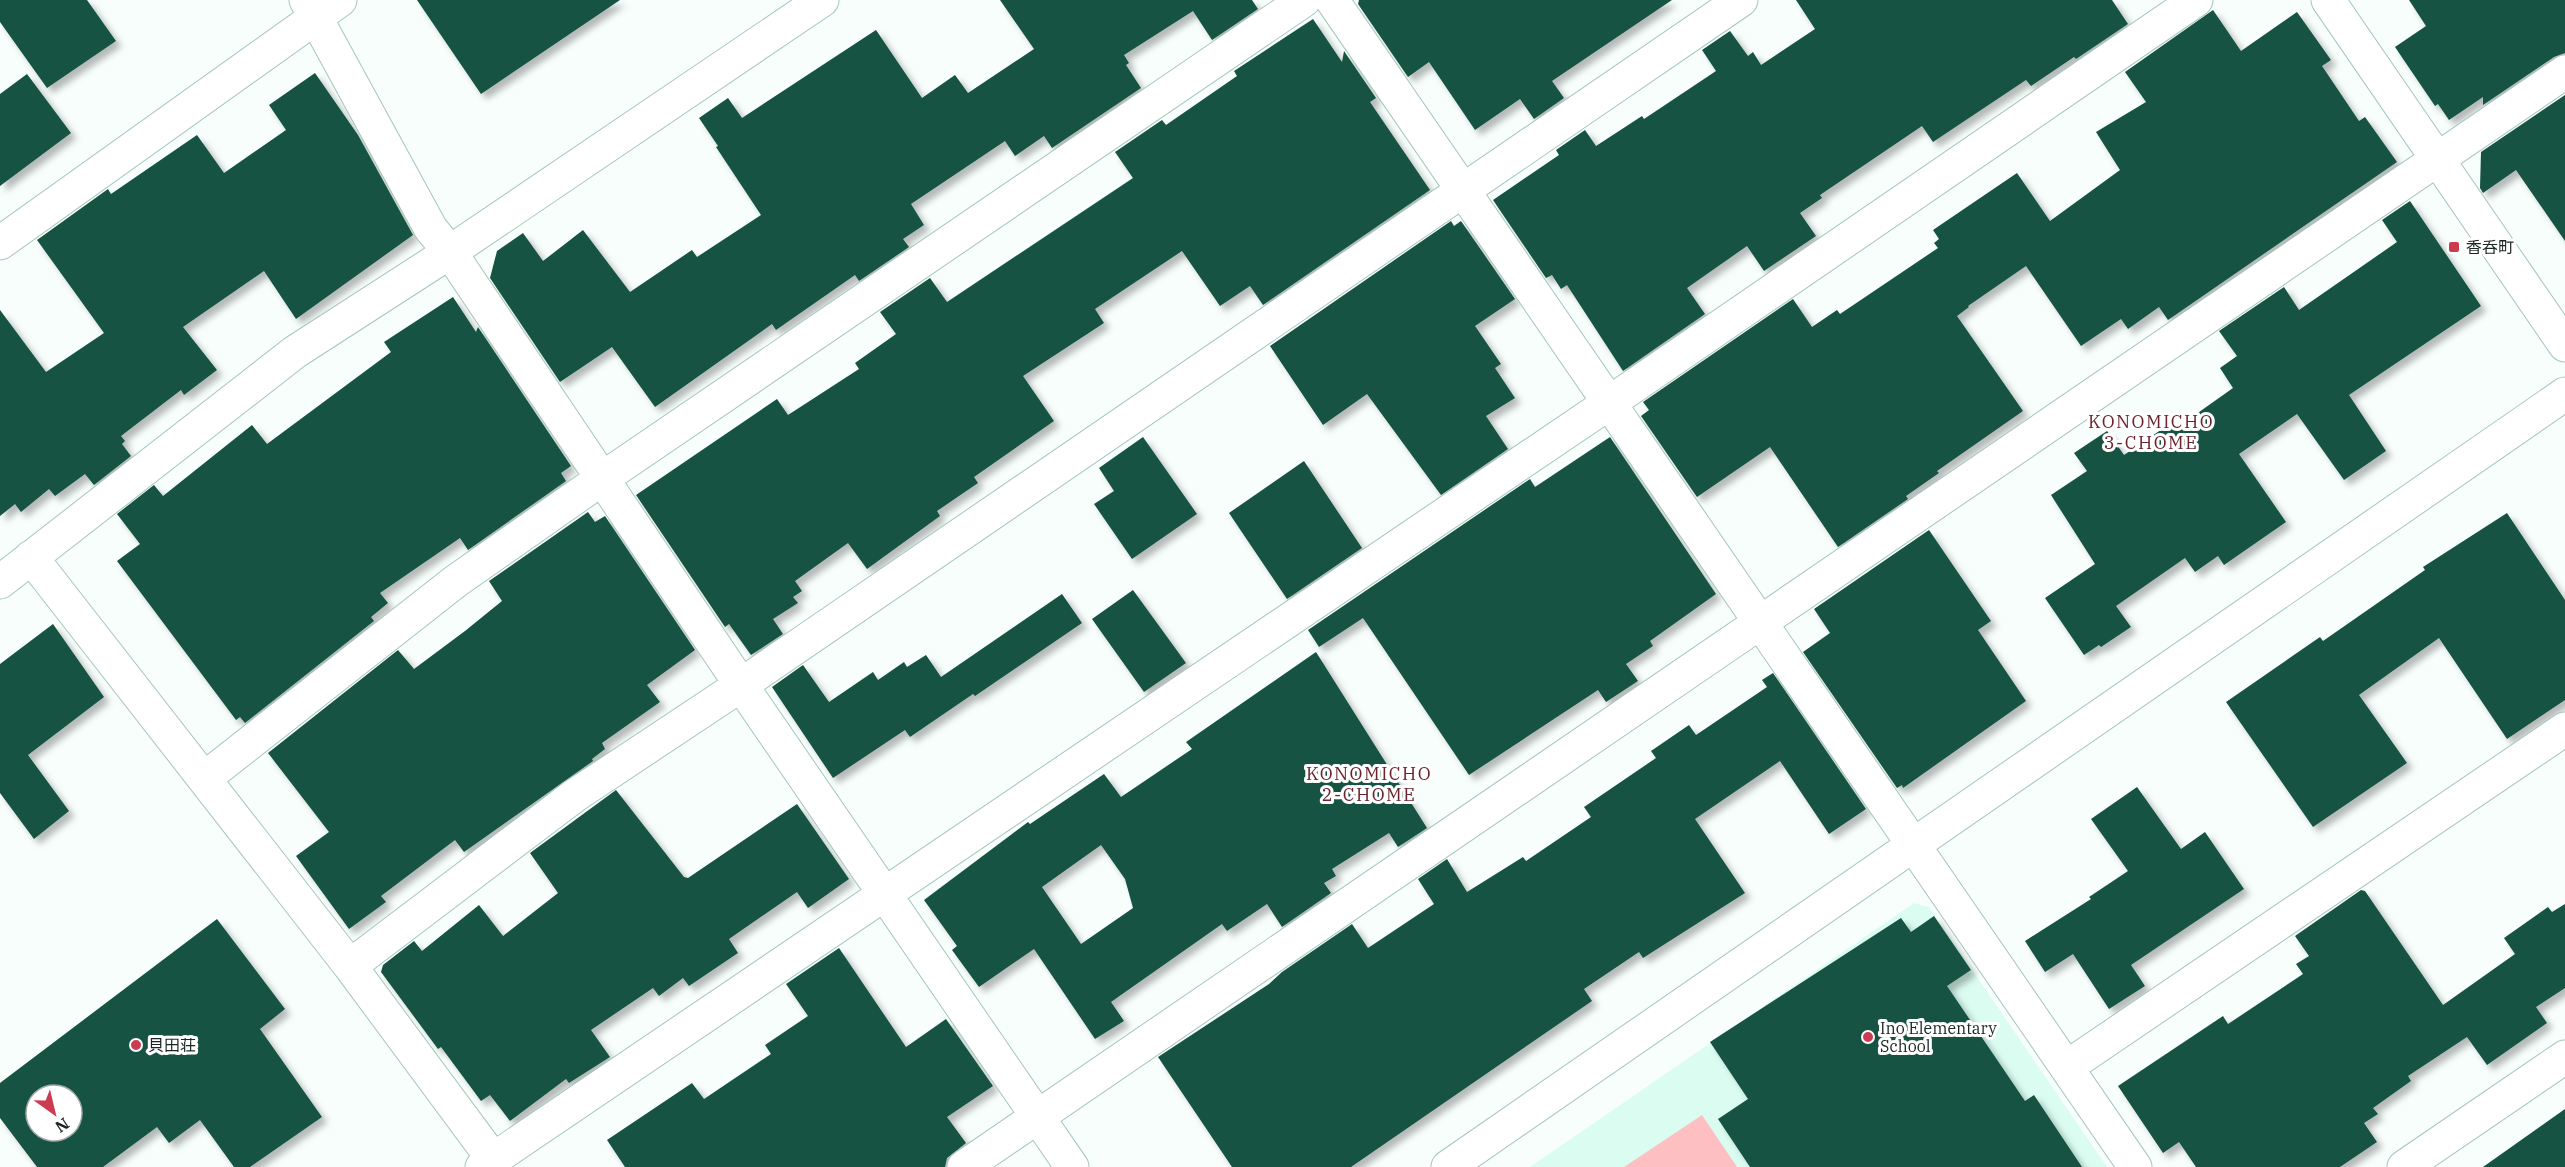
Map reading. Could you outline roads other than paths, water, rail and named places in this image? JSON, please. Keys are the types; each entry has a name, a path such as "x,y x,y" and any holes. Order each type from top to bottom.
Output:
{"street":[{"path":"0,582 295,352 450,252 822,0"},
{"path":"206,778 456,581 603,478 1304,0"},
{"path":"1332,0 1760,624 1915,844 2135,1167"},
{"path":"350,966 574,796 741,685 1741,0"},
{"path":"31,557 206,778 350,966 488,1163 1609,402 2196,0"},
{"path":"2328,0 2565,345"},
{"path":"0,243 321,6 430,229 450,252 741,685 1072,1167"},
{"path":"964,1167 2565,72"},
{"path":"1448,1167 2565,394"},
{"path":"2067,1067 2565,729"},
{"path":"2404,1167 2565,1057"}],"place":[{"name":"香呑町","path":"2454,247"},
{"name":"Ino Elementary School","path":"1868,1037"},
{"name":"貝田荘","path":"136,1045"}],"district":[{"name":"KONOMICHO 3-CHOME","path":"2151,432"},
{"name":"KONOMICHO 2-CHOME","path":"1369,784"}]}
